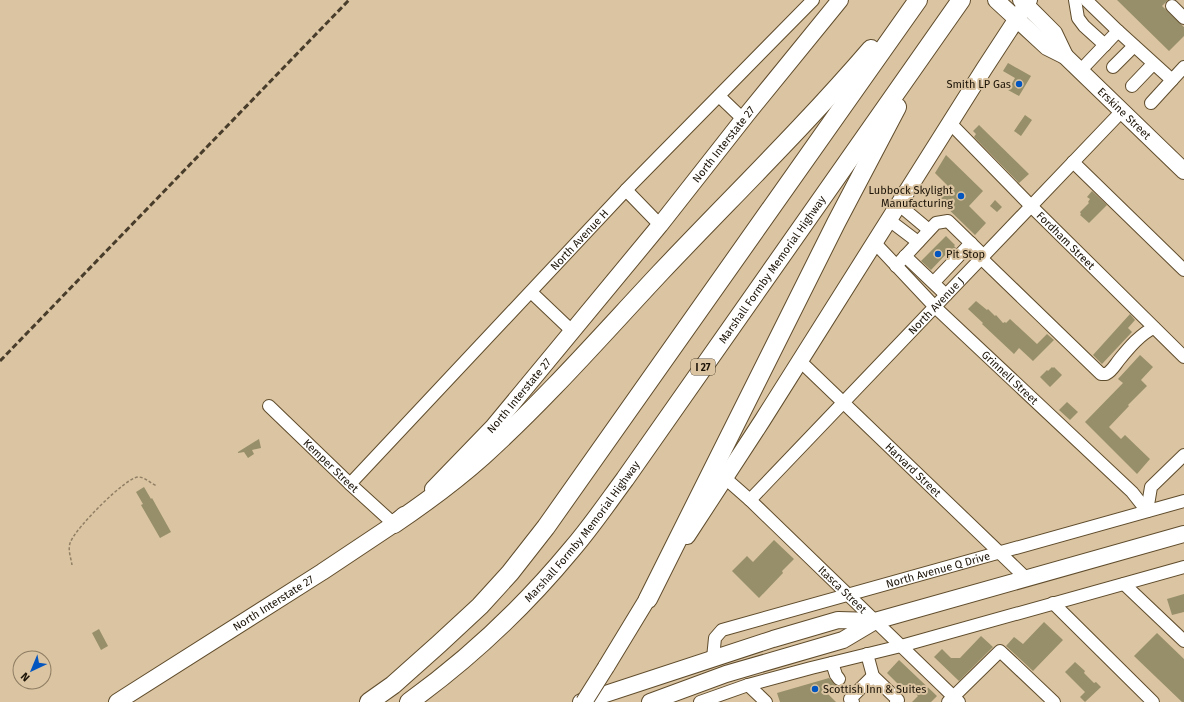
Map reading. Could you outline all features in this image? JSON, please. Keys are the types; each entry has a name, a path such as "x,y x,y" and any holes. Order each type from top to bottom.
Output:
{"highway":[{"path":"394,524 454,481 500,440 855,68 914,0"},
{"path":"369,702 394,684 480,606 510,573 546,527 918,0"},
{"name":"Marshall Formby Memorial Highway","path":"409,702 451,671 508,620 573,549 625,479 961,0"},
{"path":"648,599 923,54"}],"main road":[{"name":"North Interstate 27","path":"117,702 322,572 394,524 422,501 493,427 660,225 743,119 840,0"},
{"name":"Erskine Street","path":"996,0 1047,47 1064,56 1184,171"},
{"name":"Erskine Street","path":"1025,1 1054,33 1064,56"},
{"path":"582,702 606,667 683,542 800,361 898,204 1016,20 1025,1"},
{"path":"650,702 726,674 843,640 875,621 1184,534"},
{"path":"582,702 713,658 838,620 875,621"}],"street":[{"name":"North Avenue H","path":"350,484 626,190 813,0"},
{"path":"1075,0 1078,18 1084,26 1105,45"},
{"path":"1086,0 1118,32 1172,80"},
{"path":"1172,6 1184,18"},
{"path":"1080,71 1118,32"},
{"path":"1113,67 1134,46"},
{"path":"1132,86 1153,64"},
{"path":"1151,104 1184,67"},
{"path":"719,96 743,119"},
{"name":"North Avenue J","path":"750,500 1122,111"},
{"name":"Fordham Street","path":"950,123 1031,206 1184,357"},
{"path":"1073,162 1184,270"},
{"path":"626,190 660,225"},
{"path":"898,204 929,230"},
{"path":"889,220 918,242"},
{"path":"896,266 936,223 948,221 971,243 982,257 1101,374 1111,372 1120,359 1143,335 1148,330 1154,328"},
{"name":"Grinnell Street","path":"874,242 935,307 1132,492 1147,511"},
{"path":"934,282 971,243"},
{"path":"905,256 946,295"},
{"path":"530,292 572,332"},
{"name":"Harvard Street","path":"800,361 1026,578"},
{"name":"Kemper Street","path":"269,406 394,524"},
{"path":"1147,511 1151,487 1184,454"},
{"name":"Itasca Street","path":"725,478 750,500 901,646 953,700"},
{"name":"North Avenue Q Drive","path":"713,658 715,638 722,630 1184,501"},
{"path":"700,702 748,685 901,646 1184,567"},
{"path":"1124,584 1184,641"},
{"path":"1053,603 1153,702"},
{"path":"953,700 1000,651 1054,702"},
{"path":"867,654 873,676 898,700 896,702"},
{"path":"832,663 836,675 854,698 873,676"},
{"path":"748,685 766,702"}],"path":[{"path":"72,565 69,550 70,541 100,505 122,486 136,477 144,477 157,486"}],"building":[{"path":"1117,0 1168,0 1162,6 1184,27 1184,36 1169,51"},
{"name":"Smith LP Gas","path":"1008,63 1031,76 1019,96 1008,90 1015,78 1003,71"},
{"path":"1025,115 1032,120 1021,136 1014,131"},
{"path":"979,125 1029,174 1019,183 974,137 976,134 973,131"},
{"name":"Lubbock Skylight Manufacturing","path":"946,155 983,191 969,206 986,223 975,235 939,200 950,188 935,173"},
{"path":"1092,191 1107,205 1089,223 1080,215 1080,212 1089,203 1088,202 1090,199 1087,197"},
{"path":"995,200 1002,207 997,212 990,206"},
{"name":"Pit Stop","path":"946,236 956,248 950,254 948,252 931,270 921,261"},
{"path":"976,301 995,316 996,315 1003,323 1006,323 1010,319 1037,344 1047,334 1054,340 1033,361 1019,348 1014,354 968,309"},
{"path":"1130,314 1135,320 1128,328 1132,332 1102,364 1093,355"},
{"path":"1140,355 1153,367 1141,380 1147,386 1109,427 1121,439 1125,435 1150,459 1137,474 1085,422 1123,383 1118,379"},
{"path":"1054,367 1062,375 1050,387 1040,377"},
{"path":"1067,402 1078,412 1070,420 1059,410"},
{"path":"259,439 261,448 252,450 254,454 248,458 244,452 238,453 238,452"},
{"path":"144,487 151,499 152,498 171,532 160,538 141,505 143,504 136,492"},
{"path":"774,540 794,559 759,598 732,571 747,556 753,562"},
{"path":"1184,594 1184,612 1172,615 1167,599"},
{"path":"1044,622 1063,640 1033,671 1006,646 1014,637 1023,644"},
{"path":"99,629 108,646 101,650 92,633"},
{"path":"1157,633 1184,659 1184,702 1182,702 1134,656"},
{"path":"981,636 993,647 959,681 934,657 942,649 951,658 960,658"},
{"name":"Scottish Inn & Suites","path":"899,660 937,696 931,702 912,702 918,696 908,686 904,690 887,673"},
{"path":"1075,662 1085,671 1084,673 1094,683 1096,682 1101,687 1085,702 1080,697 1085,692 1065,672"},
{"name":"Scottish Inn & Suites","path":"829,678 836,686 844,685 840,688 842,690 827,693 836,702 780,702 777,693"}],"railway":[{"path":"0,361 349,0"}],"place":[{"name":"Smith LP Gas","path":"1019,84"},
{"name":"Lubbock Skylight Manufacturing","path":"961,196"},
{"name":"Pit Stop","path":"938,254"},
{"name":"Scottish Inn & Suites","path":"815,689"}]}
